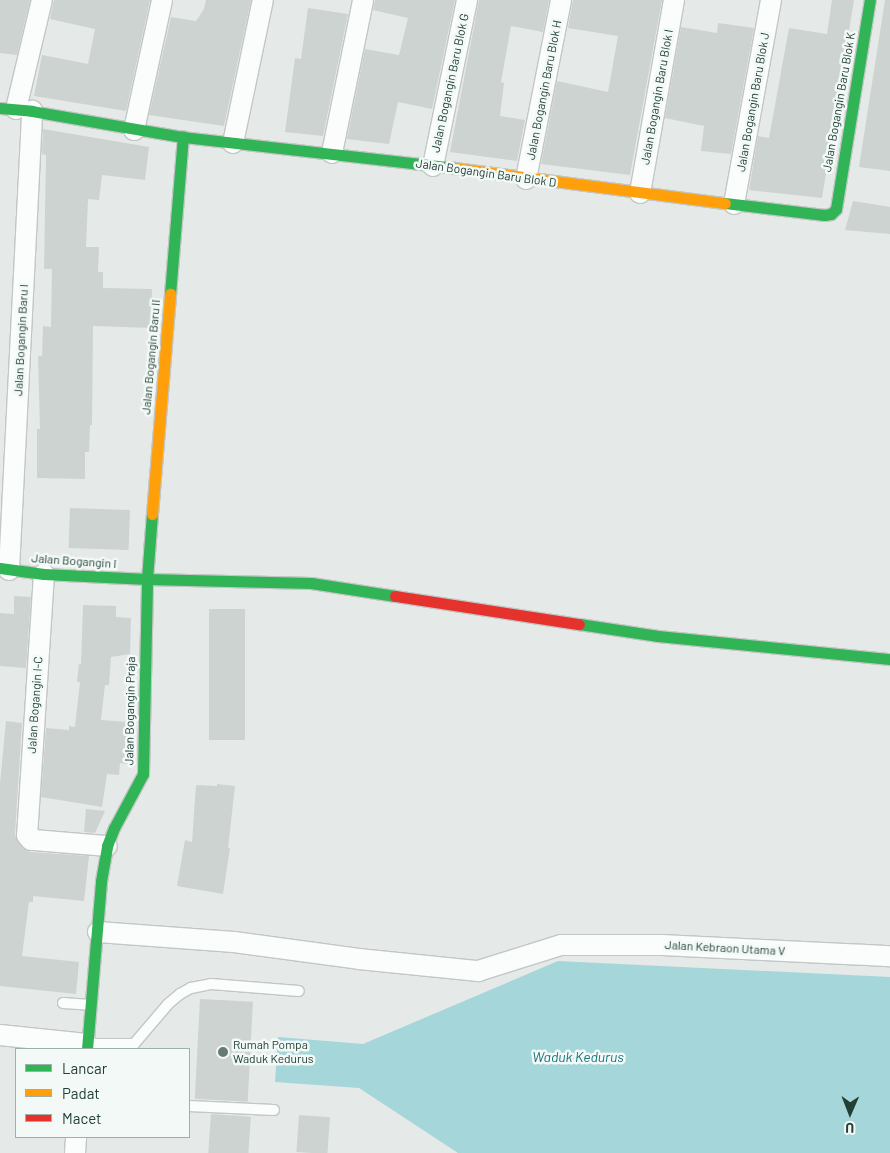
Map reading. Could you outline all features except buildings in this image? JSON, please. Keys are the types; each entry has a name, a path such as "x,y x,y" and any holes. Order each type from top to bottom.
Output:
{"street":[{"name":"Jalan Bogangin Baru I","path":"4,569 16,109 42,0"},
{"path":"134,130 162,0"},
{"path":"233,143 263,0"},
{"path":"332,153 364,0"},
{"name":"Jalan Bogangin Baru Blok G","path":"433,166 467,0"},
{"name":"Jalan Bogangin Baru Blok H","path":"526,179 561,0"},
{"name":"Jalan Bogangin Baru Blok I","path":"640,193 674,0"},
{"name":"Jalan Bogangin Baru Blok J","path":"734,204 771,0"},
{"name":"Jalan Bogangin Baru Blok K","path":"836,208 870,0"},
{"name":"Jalan Bogangin Baru Blok D","path":"16,109 183,137 332,153 640,193 824,215 831,214 836,208"},
{"name":"Jalan Bogangin Baru II","path":"148,579 183,137"},
{"name":"Jalan Bogangin I","path":"4,569 44,574 148,579 311,582 658,636 890,659"},
{"name":"Jalan Bogangin I-C","path":"44,574 27,835 31,840 107,846"},
{"name":"Jalan Bogangin Praja","path":"87,1047 101,881 107,846 114,828 142,774 148,579"},
{"name":"Jalan Kebraon Utama V","path":"98,932 234,942 359,959 478,971 561,945 662,945 890,956"},
{"path":"0,1035 87,1047"},
{"path":"74,1153 76,1138"}],"lane":[{"path":"87,1047 136,1047 168,1004 191,988 211,984 299,991"},
{"path":"63,1003 90,1005"},
{"path":"190,1106 274,1110"}],"water":[{"name":"Waduk Kedurus","path":"558,961 890,977 890,1153 458,1153 359,1088 275,1082 278,1037 363,1044"}],"traffic: fast":[{"path":"725,203 824,215 831,214 836,209 870,0"},
{"path":"0,108 32,111 183,137 454,168"},
{"path":"170,294 183,137"},
{"path":"87,1048 101,881 107,846 114,828 143,774 147,579 152,514"},
{"path":"0,568 44,574 147,579 311,583 395,596"},
{"path":"579,624 658,636 890,659"}],"traffic: slow":[{"path":"454,168 725,203"},
{"path":"152,514 170,294"}],"traffic: jam":[{"path":"395,596 579,624"}],"place":[{"name":"Rumah Pompa Waduk Kedurus","path":"223,1052"}]}
